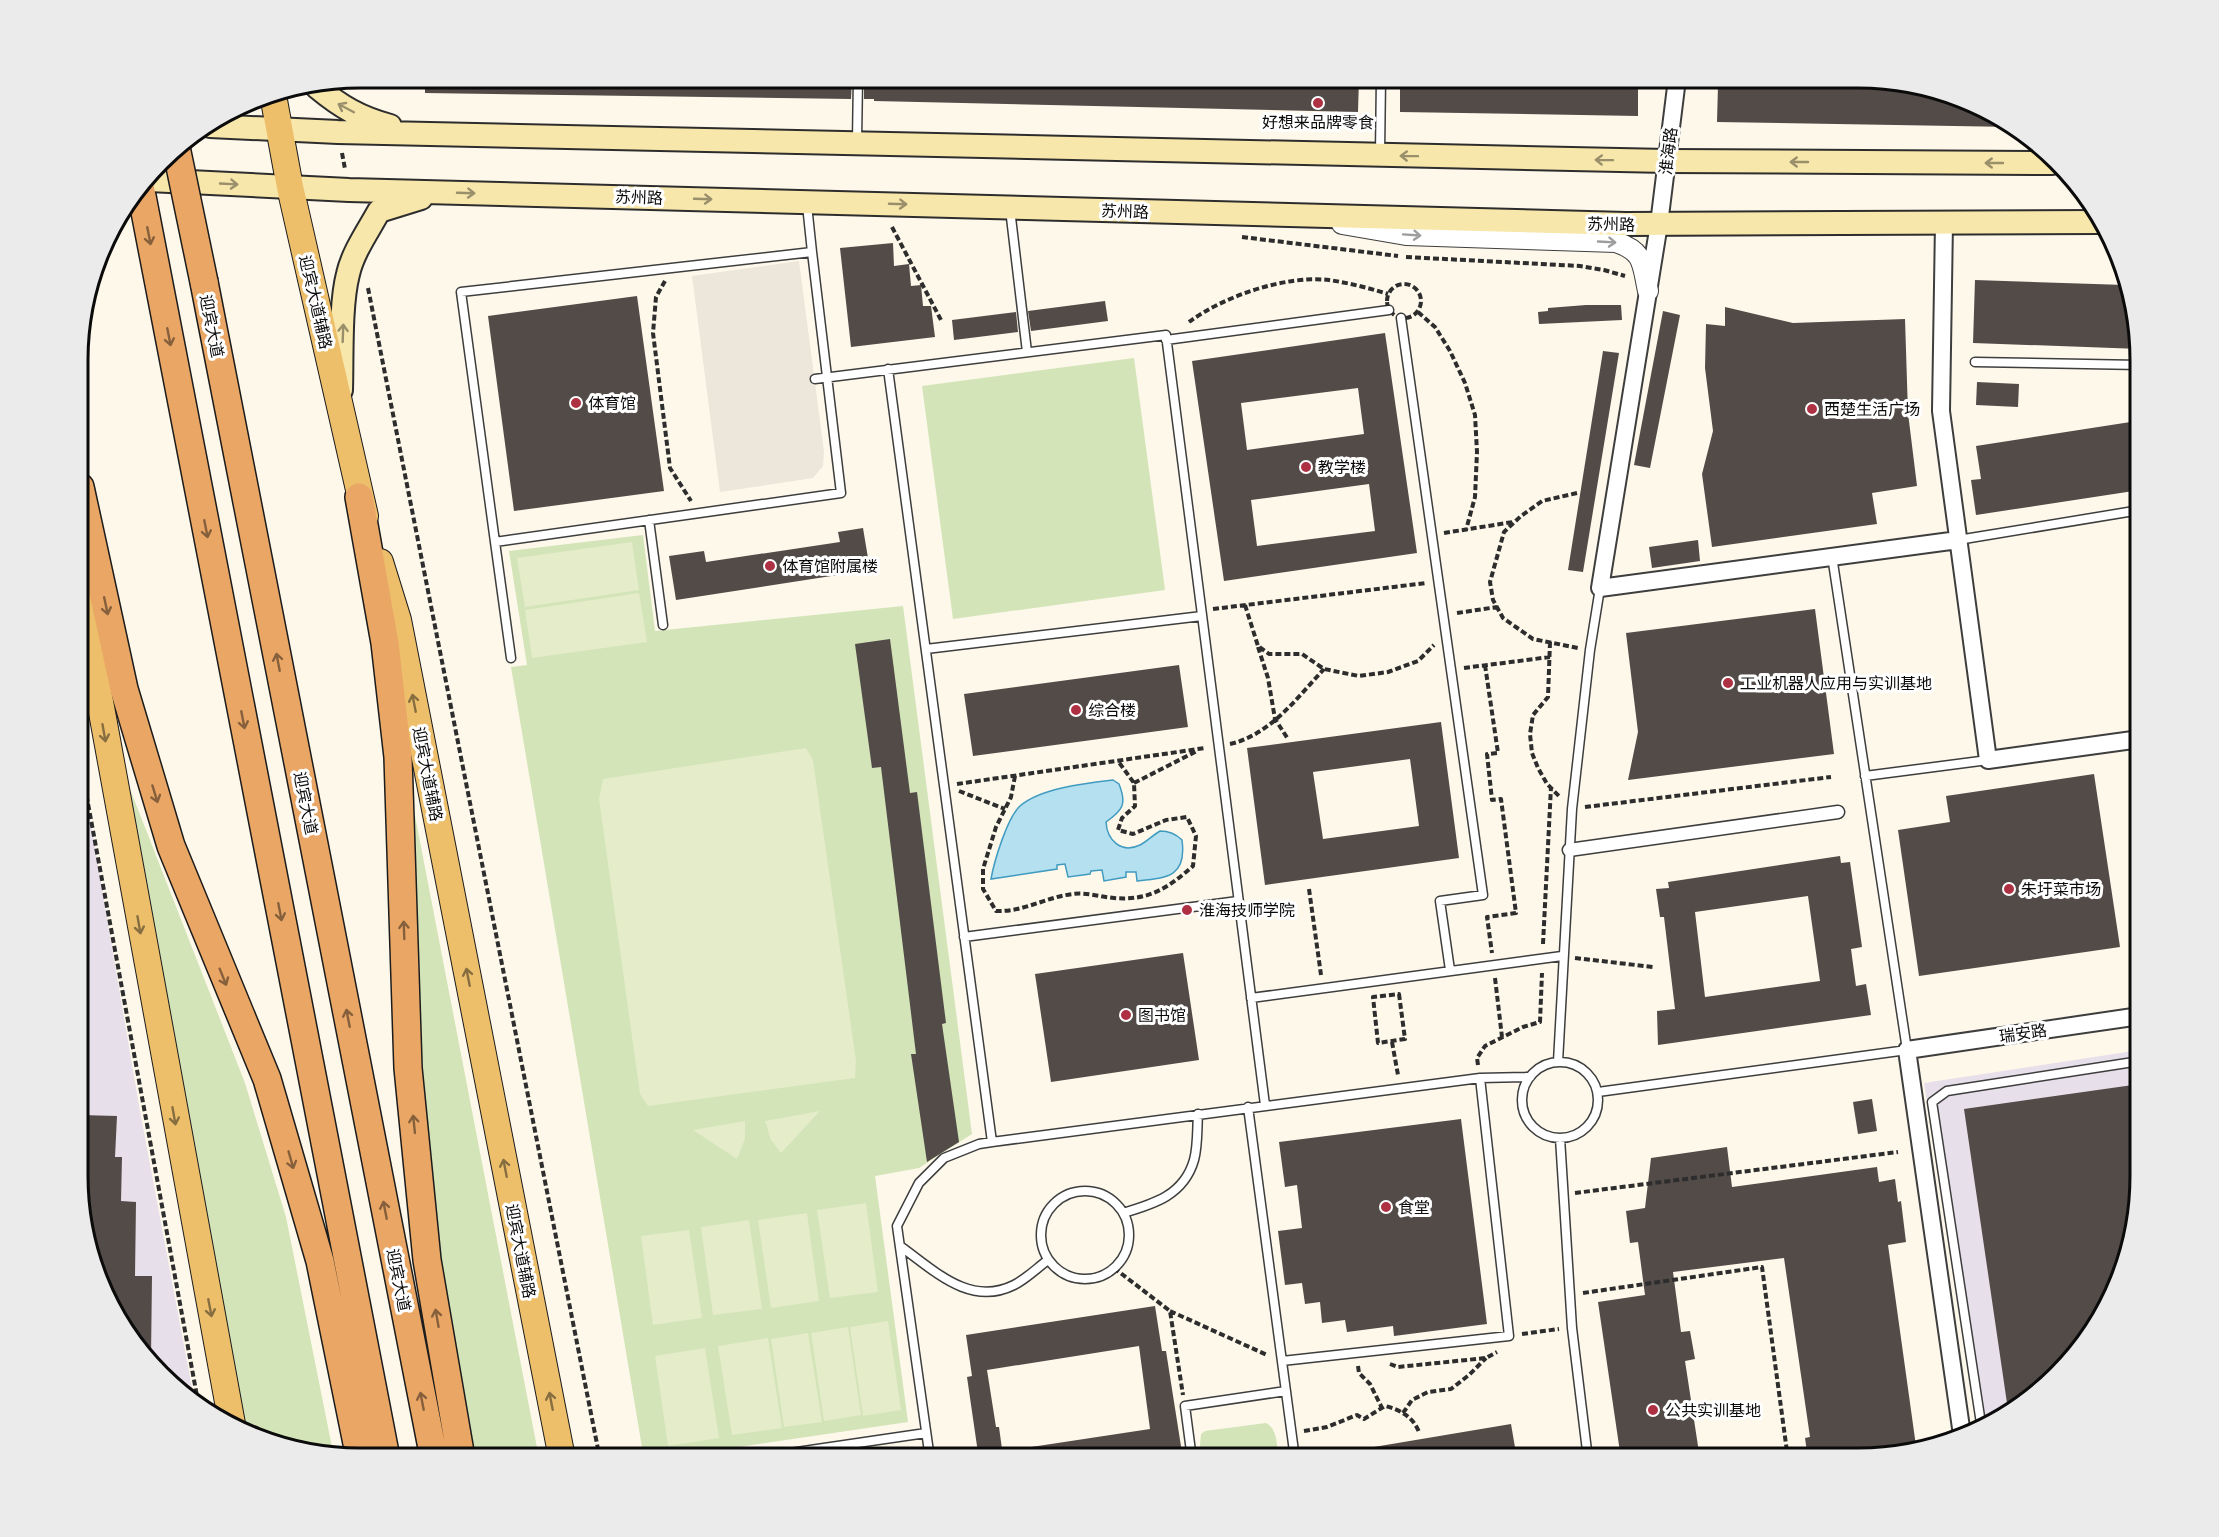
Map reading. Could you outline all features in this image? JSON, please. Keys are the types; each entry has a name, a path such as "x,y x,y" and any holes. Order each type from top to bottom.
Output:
{"highway":[{"name":"迎宾大道","path":"178,158 432,1448"},
{"path":"142,198 384,1448"},
{"path":"359,497 385,643 398,756 408,1068 426,1248 459,1448"},
{"path":"88,524 124,689 171,846 267,1079 320,1261 358,1448"}],"main road":[{"path":"322,91 337,104 366,119 420,134"},
{"name":"迎宾大道辅路","path":"274,103 290,187 359,497 398,620 560,1448"},
{"path":"221,127 420,134 1667,161 2046,163"},
{"name":"苏州路","path":"157,180 349,190 1659,224 2092,222"},
{"path":"340,413 345,294 348,273 360,246 379,211 439,192"},
{"path":"88,639 230,1415"}],"street":[{"name":"淮海路","path":"1600,588 1659,224 1676,88"},
{"path":"1292,215 1406,235 1616,243 1631,248 1640,256 1648,291"},
{"path":"1944,223 1941,411 1988,760 2130,740"},
{"path":"1600,588 1958,540"},
{"path":"1569,850 1838,812"},
{"name":"瑞安路","path":"1907,1050 2130,1017"},
{"path":"1907,1050 1961,1429"}],"lane":[{"path":"857,143 858,88"},
{"path":"1380,155 1381,88"},
{"path":"495,542 841,494 806,202"},
{"path":"1010,208 1028,352"},
{"path":"511,658 461,292 812,252"},
{"path":"1166,340 1389,310"},
{"path":"1401,318 1483,895 1440,901 1450,970"},
{"path":"815,379 1166,335 1265,1105"},
{"path":"1975,362 2130,365"},
{"path":"888,369 992,1142"},
{"path":"1958,540 2130,512"},
{"path":"649,520 663,625"},
{"path":"1598,1092 1907,1050 1832,556"},
{"path":"1558,1062 1572,809 1590,650 1600,588"},
{"path":"926,650 1201,613"},
{"path":"1865,776 1988,760"},
{"path":"964,937 1238,901"},
{"path":"1251,998 1563,956"},
{"path":"1558,1062 1579,1066 1594,1082 1598,1092 1596,1114 1590,1124 1571,1137 1548,1136 1537,1131 1523,1111 1524,1087 1530,1077 1538,1069 1558,1062"},
{"path":"1981,1419 1932,1102 1947,1091 2130,1063"},
{"path":"928,1448 897,1226 919,1183 944,1158 979,1144 992,1142 1480,1077 1530,1077"},
{"path":"1282,1361 1509,1336 1480,1077"},
{"path":"1248,1107 1294,1448"},
{"path":"1123,1212 1156,1203 1173,1192 1187,1176 1195,1160 1198,1114"},
{"path":"1560,1138 1572,1328 1587,1448"},
{"path":"1081,1191 1102,1194 1123,1212 1128,1227 1129,1242 1124,1256 1114,1268 1102,1276 1087,1279 1072,1277 1058,1271 1048,1260 1042,1247 1040,1233 1043,1219 1050,1207 1061,1197 1081,1191"},
{"path":"900,1246 966,1290 986,1294 999,1292 1017,1284 1048,1260"},
{"path":"1191,1448 1185,1406 1286,1391"},
{"path":"823,1448 926,1433"}],"path":[{"path":"338,132 349,190"},
{"path":"880,227 903,228"},
{"path":"892,227 941,321"},
{"path":"1233,237 1416,258 1588,267 1623,275 1648,291"},
{"path":"672,268 656,297 653,333 669,468 683,491 701,513"},
{"path":"1166,340 1200,313 1233,298 1299,279 1328,280 1388,294"},
{"path":"1407,284 1413,286 1420,295 1418,312 1410,318 1401,318 1392,314 1387,305 1388,294 1396,286 1407,284"},
{"path":"368,287 598,1448"},
{"path":"1418,312 1435,327 1449,351 1465,383 1475,416 1477,452 1475,497 1466,530"},
{"path":"1577,493 1542,501 1504,532 1490,582 1493,600 1503,618 1533,639 1590,650"},
{"path":"1432,535 1514,522"},
{"path":"1201,613 1245,605 1438,581"},
{"path":"1245,605 1268,678 1275,719 1288,739"},
{"path":"1443,616 1497,607"},
{"path":"1258,646 1269,654 1302,654 1324,669 1359,676 1388,672 1418,661 1446,635"},
{"path":"1550,642 1548,697 1533,715 1530,734 1532,753 1547,784 1572,809 1831,777"},
{"path":"1451,670 1550,657"},
{"path":"1485,665 1498,753 1487,754 1492,800 1501,799 1516,913 1487,917 1502,1037"},
{"path":"944,785 1219,747 1246,740 1275,719 1324,669"},
{"path":"1134,783 1201,749"},
{"path":"1014,776 1011,797 996,827 982,869 983,889 996,911 1012,912 1074,894 1136,899 1158,892 1174,883 1193,866 1196,836 1187,817 1166,820 1133,834 1118,830 1122,818 1135,806 1134,783 1118,760"},
{"path":"944,785 1005,809"},
{"path":"88,803 196,1393"},
{"path":"1309,889 1322,988"},
{"path":"1563,956 1653,967"},
{"path":"1399,994 1405,1039 1392,1042 1378,1043 1373,997 1399,994"},
{"path":"1392,1042 1400,1088"},
{"path":"1563,1194 1898,1152"},
{"path":"1570,1295 1762,1267 1787,1448"},
{"path":"1114,1268 1170,1311 1282,1361"},
{"path":"1170,1311 1185,1406"},
{"path":"1509,1336 1572,1328"},
{"path":"1356,1357 1359,1373 1370,1384 1382,1408"},
{"path":"1403,1413 1412,1400 1428,1392 1451,1389 1486,1358"},
{"path":"1292,1433 1327,1426 1357,1415 1364,1419 1385,1406 1396,1409 1415,1421 1419,1432"}],"shaded area":[{"path":"799,261 824,452 823,466 813,478 720,492 692,276"},
{"path":"88,808 140,1111 192,1390 168,1369 134,1328 109,1281 94,1230 88,1176"},
{"path":"2130,1052 2130,1194 2125,1230 2110,1281 2085,1328 2051,1369 2010,1403 1977,1421 1924,1083"}],"green space":[{"path":"1134,358 1165,590 953,619 922,386"},
{"path":"643,535 655,631 903,606 972,1134 919,1168 875,1176 908,1422 731,1448 642,1448 511,667 527,665 509,551"},
{"path":"632,542 639,590 525,607 517,558"},
{"path":"639,593 647,642 532,658 525,610"},
{"path":"806,748 813,760 856,1061 855,1078 648,1106 640,1094 599,799 603,779"},
{"path":"130,789 245,1083 286,1217 332,1447 290,1439 241,1421 132,830"},
{"path":"411,795 537,1448 464,1448 418,1116"},
{"path":"820,1111 781,1153 771,1140 765,1121"},
{"path":"745,1121 745,1139 737,1159 693,1130"},
{"path":"866,1203 878,1292 830,1298 817,1210"},
{"path":"807,1213 819,1301 771,1308 758,1220"},
{"path":"749,1220 762,1309 713,1315 701,1227"},
{"path":"689,1230 702,1318 653,1325 641,1236"},
{"path":"888,1321 901,1410 863,1416 850,1327"},
{"path":"848,1327 861,1415 824,1421 811,1333"},
{"path":"808,1333 822,1422 784,1427 771,1339"},
{"path":"768,1338 782,1428 732,1435 718,1346"},
{"path":"705,1348 719,1438 668,1446 655,1356"},
{"path":"1266,1423 1273,1429 1277,1448 1200,1448 1201,1434 1205,1431"}],"water":[{"path":"1113,780 1119,784 1123,802 1120,810 1106,822 1112,840 1127,848 1142,844 1160,831 1175,835 1182,840 1183,852 1181,862 1173,873 1157,879 1137,881 1136,872 1126,872 1126,877 1104,881 1102,870 1068,877 1065,864 1057,865 1057,869 991,879 1006,830 1020,806 1051,791"}],"building":[{"path":"425,88 852,88 851,99 425,93"},
{"path":"864,88 1359,88 1358,112 864,99"},
{"path":"1400,88 1638,88 1638,116 1400,112"},
{"path":"1718,88 1858,88 1894,91 1929,98 1963,109 1997,127 1717,122"},
{"path":"893,243 894,266 909,264 911,286 921,285 923,306 931,306 935,337 851,347 840,248"},
{"path":"1975,280 2119,285 2128,325 2130,349 1973,343"},
{"name":"体育馆","path":"637,296 664,491 514,511 488,316"},
{"path":"1105,301 1108,321 1031,331 1028,311"},
{"path":"1621,305 1622,320 1539,324 1538,312 1548,311 1548,308"},
{"path":"1725,307 1793,323 1905,319 1908,413 1917,486 1872,493 1877,524 1712,547 1702,474 1713,431 1705,368 1706,324 1725,326"},
{"path":"1663,311 1680,315 1650,468 1634,465"},
{"path":"1016,312 1018,332 954,340 952,320"},
{"name":"教学楼","path":"1385,333 1417,553 1224,581 1192,361","holes":["1358,388 1364,434 1247,450 1241,403","1369,484 1375,531 1257,546 1251,500"]},
{"path":"1603,351 1619,353 1583,572 1568,570"},
{"path":"1977,382 2019,384 2018,407 1976,405"},
{"path":"2130,422 2130,492 1976,515 1971,480 1981,479 1976,446"},
{"name":"体育馆附属楼","path":"863,528 870,570 676,600 669,556 704,551 706,562 840,542 838,532"},
{"path":"1698,540 1700,561 1652,568 1649,547"},
{"name":"工业机器人应用与实训基地","path":"1815,609 1834,754 1628,780 1638,732 1626,633"},
{"path":"890,639 910,793 917,792 946,1023 942,1024 959,1142 927,1162 911,1054 916,1054 881,767 872,768 855,644"},
{"name":"综合楼","path":"1179,665 1188,727 973,756 964,694"},
{"path":"1441,722 1459,858 1265,885 1247,748","holes":["1410,759 1419,826 1323,839 1313,772"]},
{"name":"朱圩菜市场","path":"2094,774 2120,947 1919,976 1898,830 1950,822 1946,796"},
{"path":"1840,856 1841,863 1850,862 1862,947 1851,949 1856,986 1866,984 1871,1015 1658,1045 1657,1011 1675,1009 1664,917 1660,917 1656,889 1669,888 1668,882","holes":["1808,896 1820,981 1705,997 1695,912"]},
{"name":"图书馆","path":"1183,953 1199,1060 1051,1082 1035,974"},
{"path":"2130,1085 2130,1194 2125,1230 2110,1281 2085,1328 2063,1356 2038,1381 2007,1405 1964,1109"},
{"path":"1872,1099 1877,1131 1858,1134 1853,1102"},
{"path":"88,1115 117,1116 115,1157 122,1157 121,1201 136,1202 135,1276 152,1276 151,1350 134,1328 117,1297 98,1247 89,1194"},
{"name":"食堂","path":"1461,1119 1487,1324 1394,1336 1393,1326 1347,1332 1345,1320 1322,1323 1320,1302 1305,1304 1302,1283 1285,1285 1278,1231 1302,1228 1297,1185 1285,1187 1279,1142"},
{"path":"1727,1147 1732,1187 1877,1167 1879,1182 1895,1179 1898,1202 1901,1201 1906,1242 1888,1245 1915,1442 1876,1448 1806,1448 1805,1438 1810,1437 1784,1258 1673,1272 1681,1332 1690,1331 1695,1359 1685,1361 1698,1448 1619,1448 1598,1302 1645,1295 1638,1242 1630,1243 1626,1211 1645,1208 1651,1158"},
{"path":"1155,1306 1162,1351 1166,1351 1181,1448 1025,1448 1150,1429 1139,1346 987,1370 996,1427 999,1427 1002,1448 977,1448 967,1377 972,1376 966,1335"},
{"path":"1511,1424 1515,1448 1368,1448"}],"place":[{"name":"好想来品牌零食","path":"1318,103"},
{"name":"体育馆","path":"576,403"},
{"name":"西楚生活广场","path":"1812,409"},
{"name":"教学楼","path":"1306,467"},
{"name":"体育馆附属楼","path":"770,566"},
{"name":"工业机器人应用与实训基地","path":"1728,683"},
{"name":"综合楼","path":"1076,710"},
{"name":"朱圩菜市场","path":"2009,889"},
{"name":"淮海技师学院","path":"1187,910"},
{"name":"图书馆","path":"1126,1015"},
{"name":"食堂","path":"1386,1207"},
{"name":"公共实训基地","path":"1653,1410"}]}
